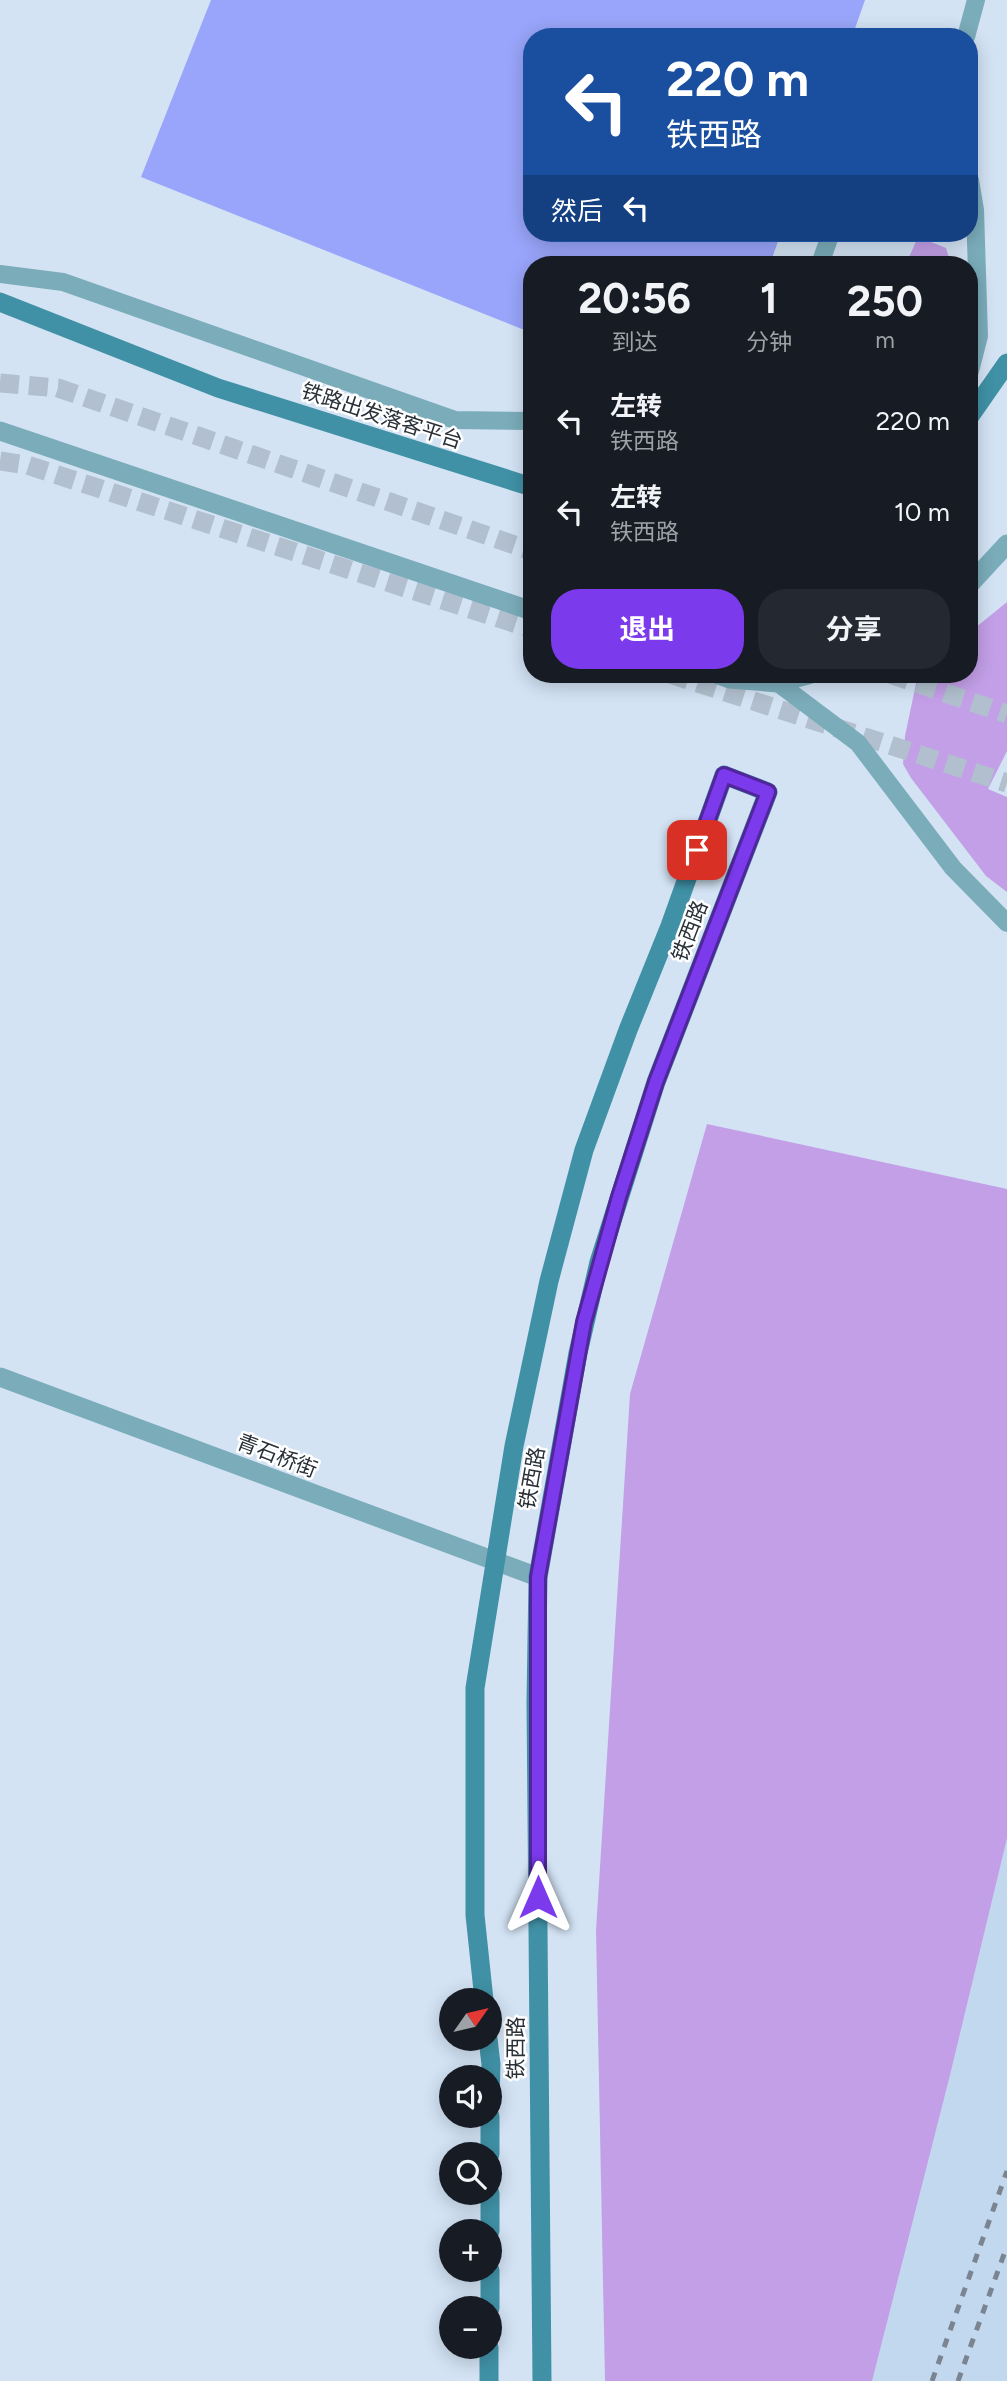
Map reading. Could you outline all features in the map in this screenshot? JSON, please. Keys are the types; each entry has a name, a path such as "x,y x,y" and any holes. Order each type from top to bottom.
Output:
{"main road":[{"name":"铁路出发落客平台","path":"0,302 218,388 523,484"},
{"path":"978,405 1007,363"},
{"name":"铁西路","path":"483,1988 475,1915 475,1688 514,1446 546,1294 584,1150 670,926 724,775 768,792 656,1082 599,1262 578,1353 538,1577 536,1702 542,2381"},
{"path":"489,2359 489,2381"}],"street":[{"path":"0,431 523,608"},
{"path":"978,575 1007,544"},
{"name":"青石桥街","path":"0,1377 538,1577"}],"lane":[{"path":"968,28 976,0"},
{"path":"0,274 63,282 455,420 523,421"},
{"path":"978,304 978,340"},
{"path":"778,683 858,743 953,868 1007,923"}],"shaded area":[{"path":"916,242 931,242 946,248 948,256 910,256"},
{"path":"1007,602 1007,751 988,789 1007,797 1007,892 986,876 903,764 905,736 916,683 978,683 978,626"},
{"path":"707,1124 1007,1189 1007,1838 872,2381 605,2381 596,1930 630,1394"},
{"path":"1007,1712 1007,2381 865,2381"}],"building":[{"path":"211,0 865,0 855,28 523,28 523,242 778,242 773,256 523,256 523,329 141,177"}],"tunnel":[{"path":"0,383 58,388 523,548"},
{"path":"0,461 27,465 523,626"},
{"path":"698,683 1007,783"},
{"path":"916,683 1007,714"}],"railway":[{"path":"932,2381 1007,2171"},
{"path":"958,2381 1007,2246"}],"route":[{"path":"538,1897 538,1577 584,1322 625,1175 656,1082 768,792 724,775 697,850"}]}
